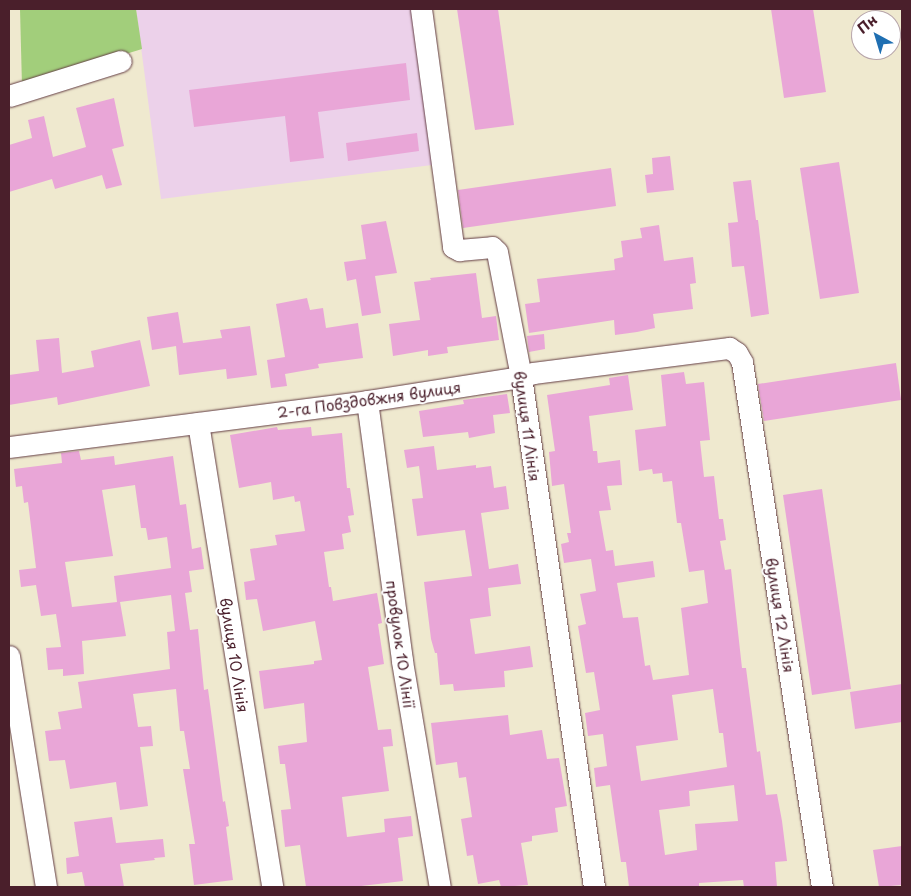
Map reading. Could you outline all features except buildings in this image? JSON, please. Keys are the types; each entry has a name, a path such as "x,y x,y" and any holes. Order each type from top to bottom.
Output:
{"street":[{"name":"вулиця 11 Лінія","path":"421,9 453,247 459,250 492,248 497,252 521,377 594,887"},
{"path":"9,96 122,61"},
{"name":"2-га Повздовжня вулиця","path":"9,447 367,401 521,377 533,373 728,348"},
{"name":"вулиця 12 Лінія","path":"728,348 737,353 742,362 822,887"},
{"name":"провулок 10 Лінії","path":"367,401 402,661 440,887"},
{"name":"вулиця 10 Лінія","path":"198,423 272,887"},
{"path":"9,656 46,887"}],"shaded area":[{"path":"136,9 412,9 432,165 161,199"}],"green space":[{"path":"20,9 136,9 142,49 22,86"}]}
